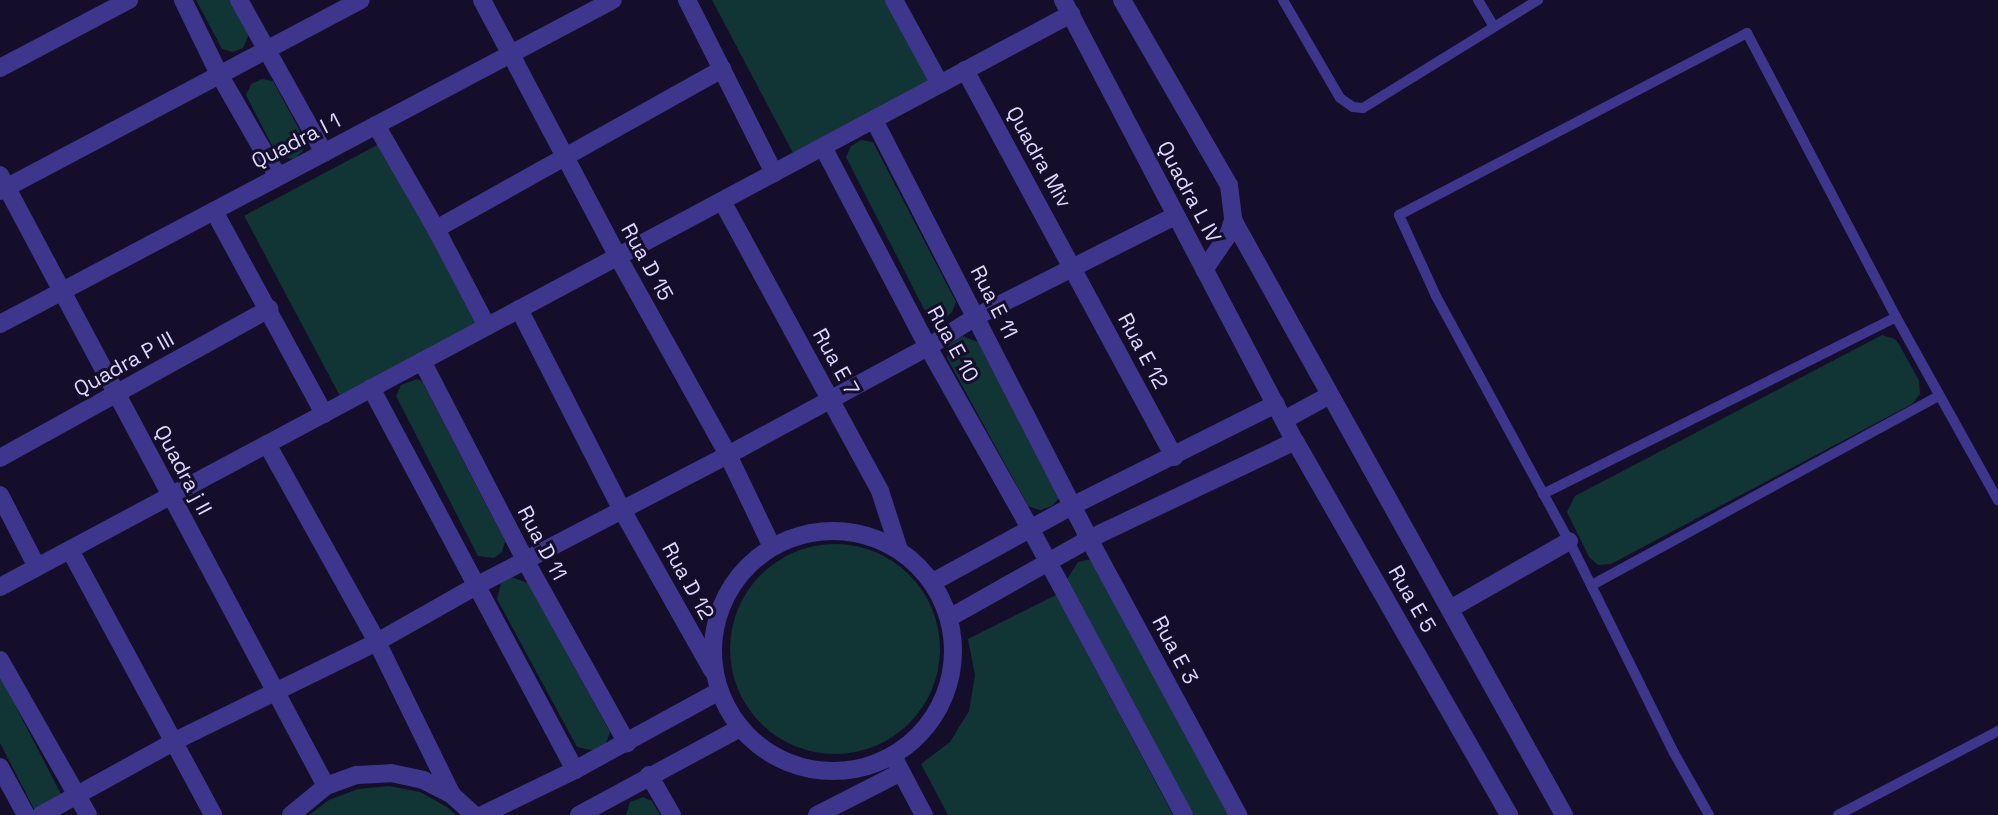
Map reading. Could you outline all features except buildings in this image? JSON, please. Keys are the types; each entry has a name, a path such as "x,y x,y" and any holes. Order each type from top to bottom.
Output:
{"street":[{"path":"0,68 130,0"},
{"path":"183,0 219,74 277,175"},
{"path":"239,0 324,153"},
{"path":"2,184 361,0"},
{"name":"Rua D 15","path":"482,0 618,257 728,455 772,547"},
{"name":"Quadra I 1","path":"0,324 277,175 324,153 613,0"},
{"path":"687,0 774,173"},
{"path":"894,0 940,84"},
{"path":"1122,0 1215,156 1229,185 1233,220 1564,815"},
{"path":"0,587 874,120 965,70 1067,7"},
{"name":"Quadra L IV","path":"1067,7 1276,404"},
{"path":"436,229 722,69"},
{"name":"Quadra Miv","path":"965,70 1073,266"},
{"name":"Rua E 11","path":"874,120 1072,506"},
{"path":"376,125 436,229 487,326"},
{"name":"Rua E 10","path":"823,147 928,347 1030,528 1184,815"},
{"name":"Quadra j II","path":"2,184 326,786"},
{"name":"Rua E 7","path":"722,201 880,491 900,550"},
{"path":"214,211 324,414"},
{"path":"41,815 175,741 377,642 476,586 728,455 928,347 976,316 1175,216"},
{"path":"1204,270 1228,235 1233,220"},
{"name":"Rua E 12","path":"1073,266 1174,457"},
{"name":"Quadra P III","path":"0,458 269,309"},
{"name":"Rua D 12","path":"519,309 622,510 717,683"},
{"name":"Rua D 11","path":"422,361 525,561 627,743"},
{"path":"372,388 575,770"},
{"path":"1284,420 1330,395"},
{"path":"933,582 1072,506 1276,404"},
{"name":"Rua E 5","path":"1276,404 1510,815"},
{"path":"949,618 1089,539 1295,441"},
{"path":"267,444 377,642 452,795"},
{"path":"0,495 37,567"},
{"name":"Rua E 3","path":"1072,506 1238,815"},
{"path":"817,815 898,764 934,717 948,686 954,652 949,618 933,582 900,550 859,533 814,532 772,547 743,570 722,601 712,638 717,683 740,728 759,746 781,759 806,768 831,771 898,764"},
{"path":"1450,609 1569,541"},
{"path":"70,550 213,815"},
{"path":"0,660 88,815"},
{"path":"482,815 627,743 717,683"},
{"path":"579,815 606,808 649,775 740,728"},
{"path":"898,764 924,815"},
{"path":"0,767 26,815"},
{"path":"292,815 326,786 357,775 391,773 423,780 452,795 474,815"},
{"path":"649,775 672,815"}],"lane":[{"path":"1283,0 1340,98 1353,107 1363,108 1377,102 1538,0"},
{"path":"1478,0 1494,27"},
{"path":"1709,815 1674,752 1569,541 1436,296 1399,215 1747,33 1896,317 1998,500"},
{"path":"1544,494 1896,317"},
{"path":"1592,585 1939,396"},
{"path":"1838,815 1998,731"}],"green space":[{"path":"196,0 231,0 249,34 243,48 233,52 222,49"},
{"path":"712,0 888,0 931,81 793,153"},
{"path":"262,79 273,81 306,142 302,152 294,159 278,157 246,95 251,84"},
{"path":"861,140 873,142 956,302 952,312 944,319 928,317 846,157 851,146"},
{"path":"381,143 477,323 340,396 244,216"},
{"path":"1882,335 1895,339 1919,381 1920,394 1912,404 1611,564 1598,565 1589,557 1567,512 1575,496"},
{"path":"962,336 978,342 1060,497 1052,506 1040,510 1028,506 947,358 948,346"},
{"path":"417,379 422,381 505,541 502,552 494,558 478,556 396,396 401,385"},
{"path":"835,544 875,552 909,575 932,609 940,649 932,689 909,723 875,746 835,754 795,746 761,723 738,689 730,649 738,609 761,575 795,552"},
{"path":"1092,559 1231,815 1190,815 1067,579 1078,562"},
{"path":"511,577 528,583 610,732 606,743 595,751 577,747 497,599 501,583"},
{"path":"1056,595 1173,815 948,815 921,764 950,742 969,711 975,675 968,639"},
{"path":"0,676 61,794 60,799 39,811 34,809 0,743"},
{"path":"389,786 420,792 456,815 309,815 329,800 358,789"},
{"path":"643,797 652,801 660,815 626,815 630,802"}]}
